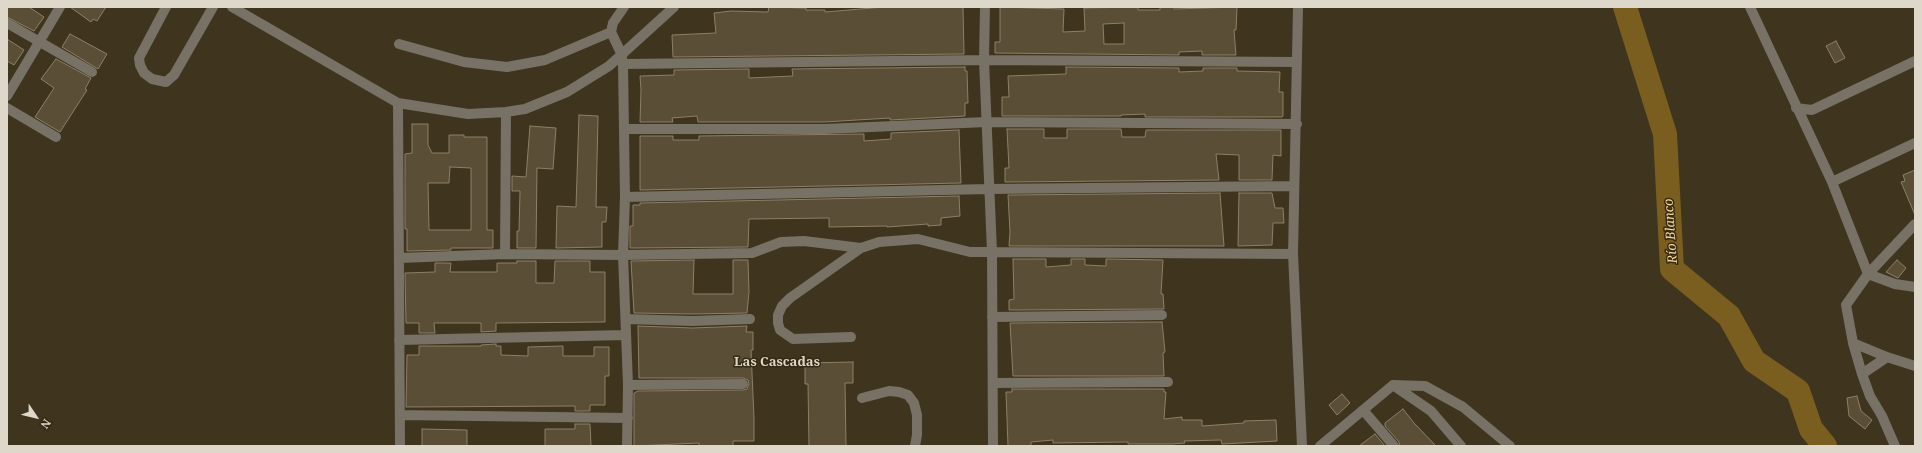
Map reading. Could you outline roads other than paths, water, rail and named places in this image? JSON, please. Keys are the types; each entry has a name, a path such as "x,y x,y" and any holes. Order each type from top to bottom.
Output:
{"street":[{"path":"7,96 60,7"},
{"path":"166,7 139,58 140,65 144,72 152,79 166,82 174,75 213,7"},
{"path":"232,7 398,103 468,114 506,112 525,108 567,92 609,66 674,7"},
{"path":"624,7 613,23 612,32 621,54 623,64 625,197 623,255 628,385 627,446"},
{"path":"985,7 984,60 988,189 992,252 993,446"},
{"path":"1298,7 1297,124 1293,254 1302,446"},
{"path":"1750,7 1796,108 1832,182 1868,274 1895,284 1915,287"},
{"path":"7,23 92,72"},
{"path":"399,44 464,62 507,67 546,60 612,32"},
{"path":"623,64 984,60 1298,62"},
{"path":"1796,108 1812,110 1915,61"},
{"path":"398,103 400,446"},
{"path":"7,108 56,137"},
{"path":"505,254 506,112"},
{"path":"624,129 824,128 987,122 1297,124"},
{"path":"1832,182 1915,143"},
{"path":"625,197 988,189 1294,186"},
{"path":"1895,446 1882,416 1870,396 1862,374 1853,343 1846,305 1868,274 1915,224"},
{"path":"851,337 793,339 780,330 778,314 782,306 790,298 861,248 879,242 918,239 970,252 1293,254"},
{"path":"399,258 505,254 623,255 752,253 774,244 796,242 831,243 861,248"},
{"path":"992,317 1162,315"},
{"path":"626,319 692,322 750,320"},
{"path":"400,340 625,335"},
{"path":"1853,343 1887,357 1915,366"},
{"path":"1862,374 1887,357"},
{"path":"992,383 1168,382"},
{"path":"628,385 743,384"},
{"path":"1393,385 1431,411 1461,446"},
{"path":"1320,446 1393,385 1426,386 1463,407 1510,446"},
{"path":"862,398 889,391 908,395 914,402 916,416 917,435 915,446"},
{"path":"1363,410 1394,446"},
{"path":"400,415 628,418"}],"waterway":[{"name":"Río Blanco","path":"1625,7 1665,134 1672,269 1729,316 1754,361 1798,391 1811,429 1825,446"}],"district":[{"name":"Las Cascadas","path":"777,362"}]}
